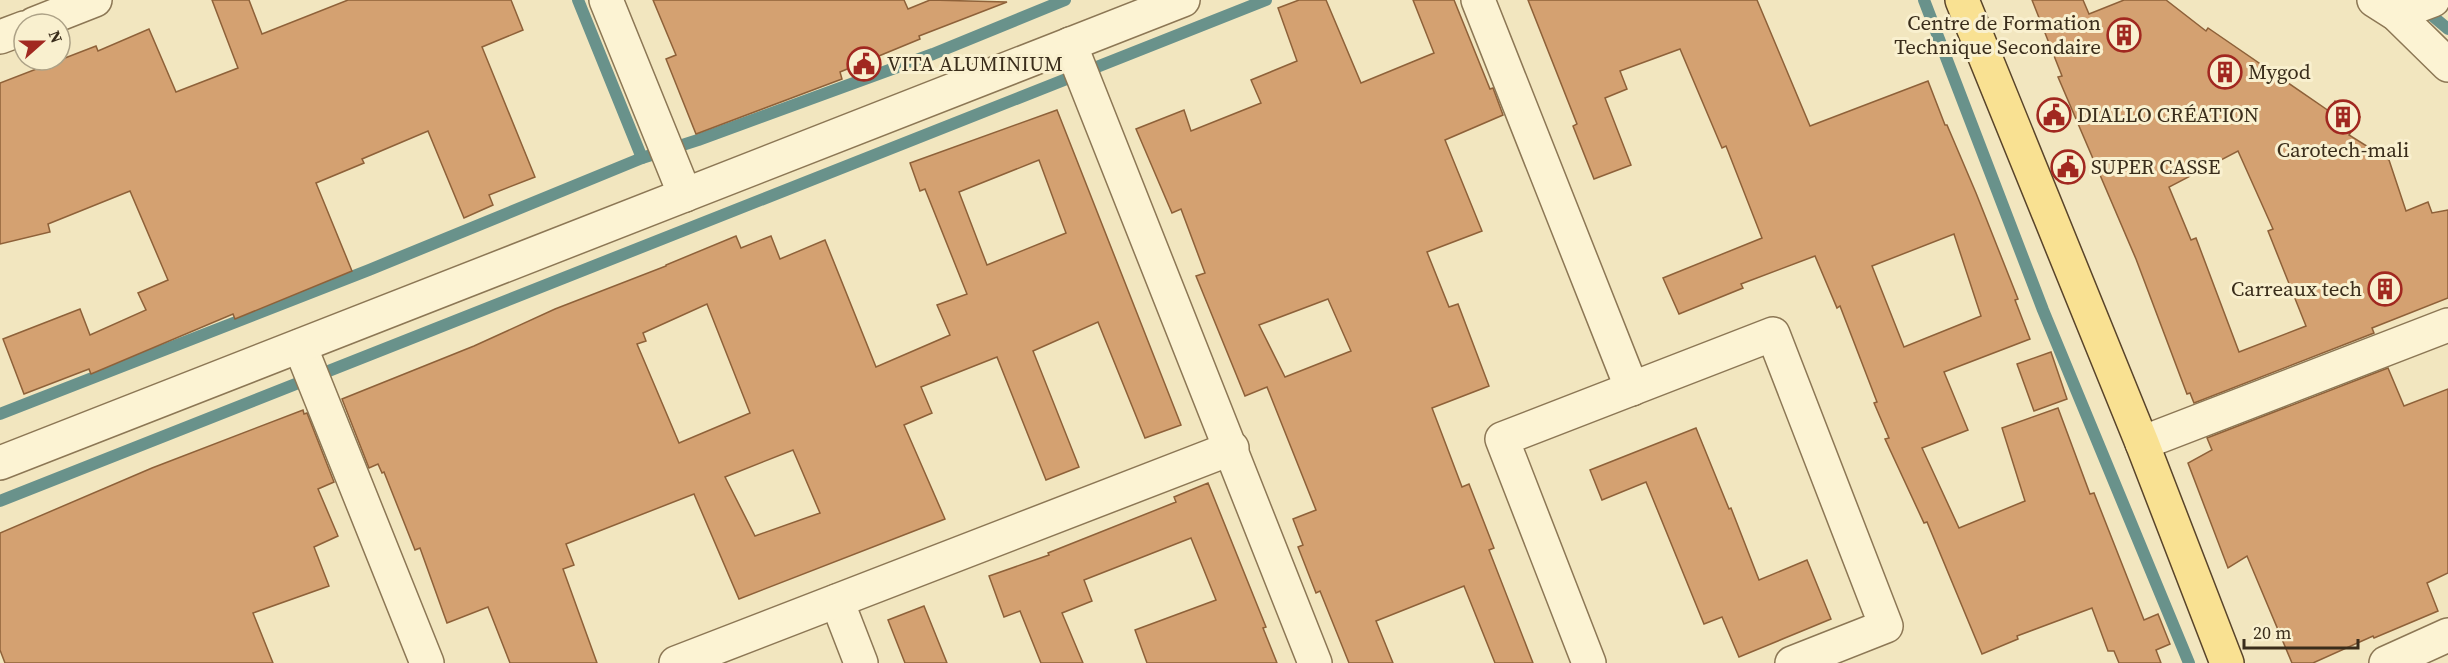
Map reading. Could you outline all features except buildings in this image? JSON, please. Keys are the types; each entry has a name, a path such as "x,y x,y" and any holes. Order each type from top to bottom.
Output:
{"main road":[{"path":"1962,0 2142,443 2227,663"}],"street":[{"path":"64,12 95,0"},
{"path":"606,0 685,195"},
{"path":"0,463 1183,0"},
{"path":"1478,0 1632,389"},
{"path":"2385,7 2433,0"},
{"path":"2385,7 2448,65"},
{"path":"1070,44 1232,448 1315,663"},
{"path":"2142,443 2448,325"},
{"path":"1588,663 1502,439 1773,334 1886,626 1792,663"},
{"path":"300,346 426,663"},
{"path":"676,663 1232,448"},
{"path":"837,601 861,663"},
{"path":"2386,663 2448,635"}],"waterway":[{"path":"578,0 642,158"},
{"path":"0,414 369,270 642,158 698,140 933,54 1065,0"},
{"path":"0,501 1266,0"},
{"path":"1924,0 2043,310 2189,663"},
{"path":"2423,8 2448,29"}],"place":[{"name":"Centre de Formation Technique Secondaire","path":"2124,35"},
{"name":"VITA ALUMINIUM","path":"864,64"},
{"name":"Mygod","path":"2225,72"},
{"name":"DIALLO CRÉATION","path":"2054,115"},
{"name":"Carotech-mali","path":"2343,117"},
{"name":"SUPER CASSE","path":"2068,167"},
{"name":"Carreaux tech","path":"2385,289"}]}
